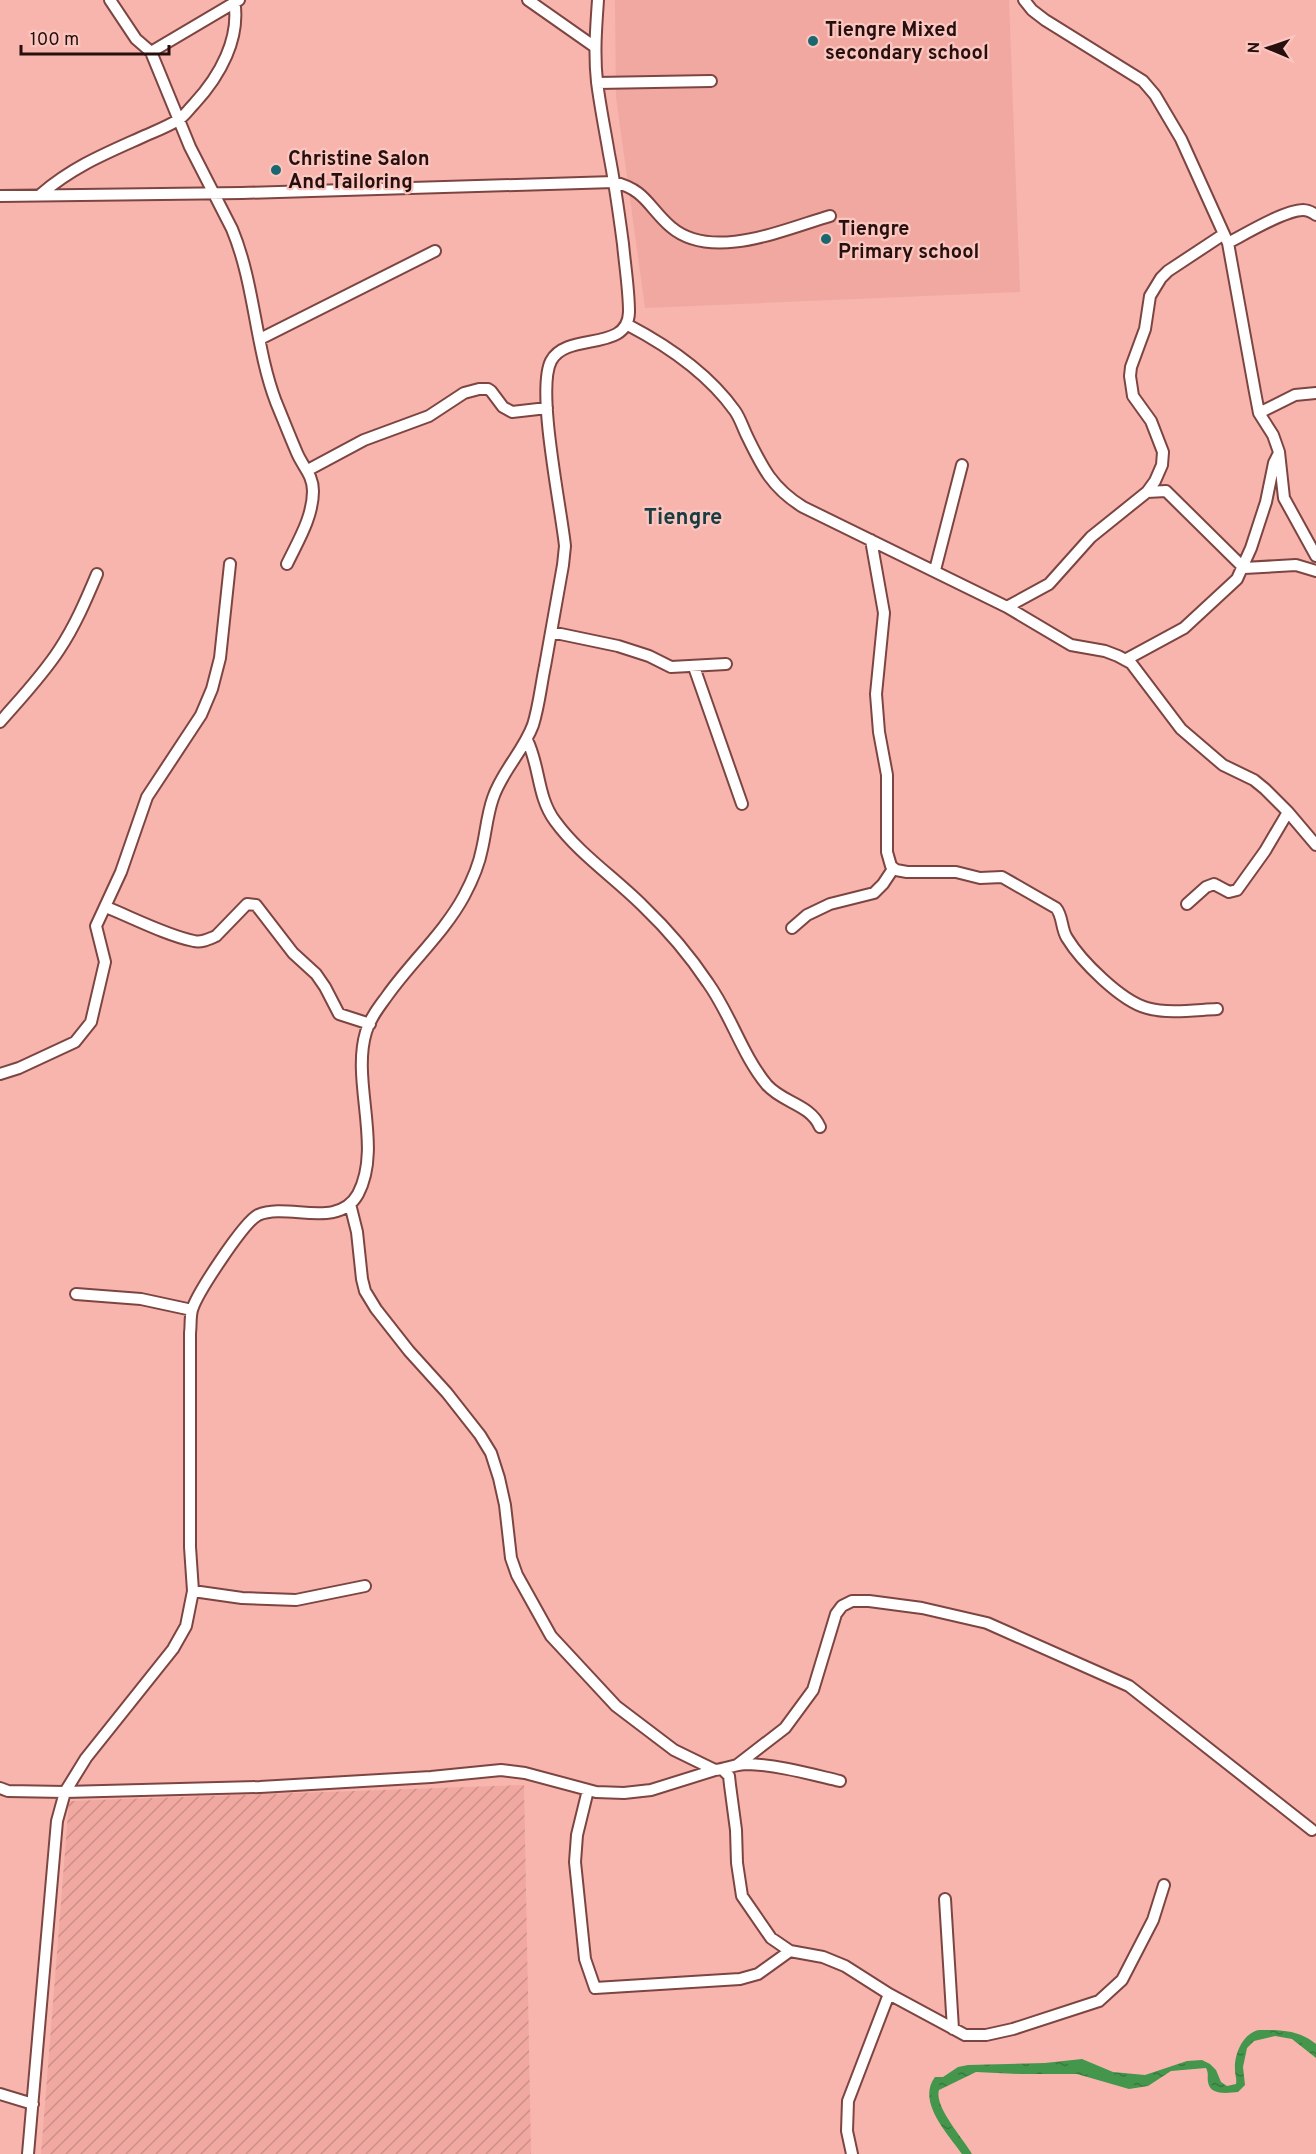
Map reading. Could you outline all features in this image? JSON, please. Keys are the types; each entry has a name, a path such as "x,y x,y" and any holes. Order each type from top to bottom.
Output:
{"street":[{"path":"528,0 595,47"},
{"path":"28,2154 57,1821 65,1792 105,1733 173,1649 186,1626 193,1591 190,1546 190,1333 192,1310 200,1293 244,1227 256,1216 271,1211 326,1213 350,1204 358,1194 366,1166 368,1142 363,1055 366,1033 392,988 463,899 475,874 493,797 502,776 527,740 538,706 565,546 547,408 547,373 557,352 621,333 628,325 625,263 597,83 595,47 598,0"},
{"path":"1024,0 1045,20 1131,73 1155,95 1181,139 1226,239 1259,413 1274,435 1279,452 1284,498 1316,556"},
{"path":"110,1 136,39 151,52 190,147 237,243 264,365 275,401 298,456 312,479 311,507 287,564"},
{"path":"151,52 236,1"},
{"path":"41,194 63,175 87,162 180,120 207,90 222,64 232,41 236,20 236,1"},
{"path":"597,83 711,81"},
{"path":"0,196 214,193 614,182 629,186 640,193 672,228 687,237 728,243 752,239 830,216"},
{"path":"1007,607 1049,584 1091,537 1147,492 1155,481 1162,465 1163,452 1151,421 1133,396 1130,386 1131,367 1145,329 1150,296 1161,278 1168,271 1226,239 1296,211 1304,210 1316,214"},
{"path":"260,339 435,251"},
{"path":"628,325 688,362 714,387 735,412 760,465 786,497 1007,607 1071,645 1105,651 1125,660 1143,678 1169,716 1193,740 1223,765 1260,784 1316,845"},
{"path":"308,470 364,440 429,416 464,393 479,389 491,391 503,407 512,412 547,408"},
{"path":"1259,413 1294,395 1316,393"},
{"path":"1125,660 1184,628 1237,579 1244,568 1266,502 1274,464 1279,452"},
{"path":"935,570 962,465"},
{"path":"1147,492 1166,491 1244,568 1296,565 1316,571"},
{"path":"871,540 884,613 876,694 879,732 887,776 888,859 893,869"},
{"path":"0,1074 52,1054 75,1042 91,1022 105,962 96,926 121,872 147,797 201,715 212,689 220,658 230,564"},
{"path":"0,722 40,676 60,648 81,612 97,574"},
{"path":"551,632 618,646 649,656 671,668 726,664"},
{"path":"694,667 742,804"},
{"path":"527,740 533,752 545,805 554,820 575,846 644,907 678,944 709,983 753,1064 769,1087 791,1103 813,1114 820,1127"},
{"path":"1187,904 1197,894 1214,884 1229,892 1237,890 1265,851 1288,812"},
{"path":"792,928 807,915 830,903 874,893 893,869"},
{"path":"893,869 907,872 956,872 980,878 999,876 1010,880 1056,908 1065,936 1090,969 1138,1005 1157,1010 1217,1009"},
{"path":"106,907 195,942 216,936 247,904 256,904 292,953 316,974 339,1014 370,1024"},
{"path":"350,1204 357,1232 365,1291 409,1352 447,1393 480,1434 491,1454 505,1505 511,1558 517,1575 551,1636 616,1706 674,1750 729,1776 742,1896 771,1938 790,1951 823,1957 845,1966 889,1994 965,2035 986,2036 1057,2016 1099,2001 1122,1980 1153,1920 1164,1885"},
{"path":"76,1294 141,1299 192,1310"},
{"path":"193,1591 242,1598 296,1600 365,1586"},
{"path":"737,1765 785,1728 813,1690 836,1614 842,1606 852,1601 869,1601 922,1608 987,1623 1129,1686 1312,1830"},
{"path":"0,1788 8,1791 65,1792 260,1787 431,1777 501,1770 525,1773 588,1790 624,1793 651,1790 737,1765 759,1765 840,1781"},
{"path":"588,1790 577,1835 575,1862 585,1959 595,1988 740,1979 758,1974 790,1951"},
{"path":"945,1899 953,2029"},
{"path":"852,2154 847,2131 848,2101 889,1994"},
{"path":"0,2094 33,2104"}],"shaded area":[{"name":"Tiengre Primary school","path":"615,0 1009,0 1020,292 645,308 616,97"},
{"path":"524,1785 531,2154 41,2154 69,1801"}],"water":[{"path":"1259,2030 1296,2033 1310,2039 1316,2044 1316,2058 1292,2039 1275,2036 1254,2041 1247,2048 1243,2067 1245,2085 1238,2092 1229,2093 1212,2090 1209,2086 1206,2068 1171,2071 1148,2086 1129,2089 1077,2074 976,2072 939,2090 945,2114 972,2154 962,2154 936,2118 929,2097 930,2087 935,2077 943,2077 958,2067 1082,2059 1113,2072 1145,2075 1187,2061 1202,2060 1216,2070 1221,2082 1227,2086 1236,2084 1235,2064 1241,2045 1248,2035"}],"place":[{"name":"Tiengre Mixed secondary school","path":"813,41"},
{"name":"Christine Salon And Tailoring","path":"276,170"},
{"name":"Tiengre Primary school","path":"826,239"}],"district":[{"name":"Tiengre","path":"683,516"}]}
